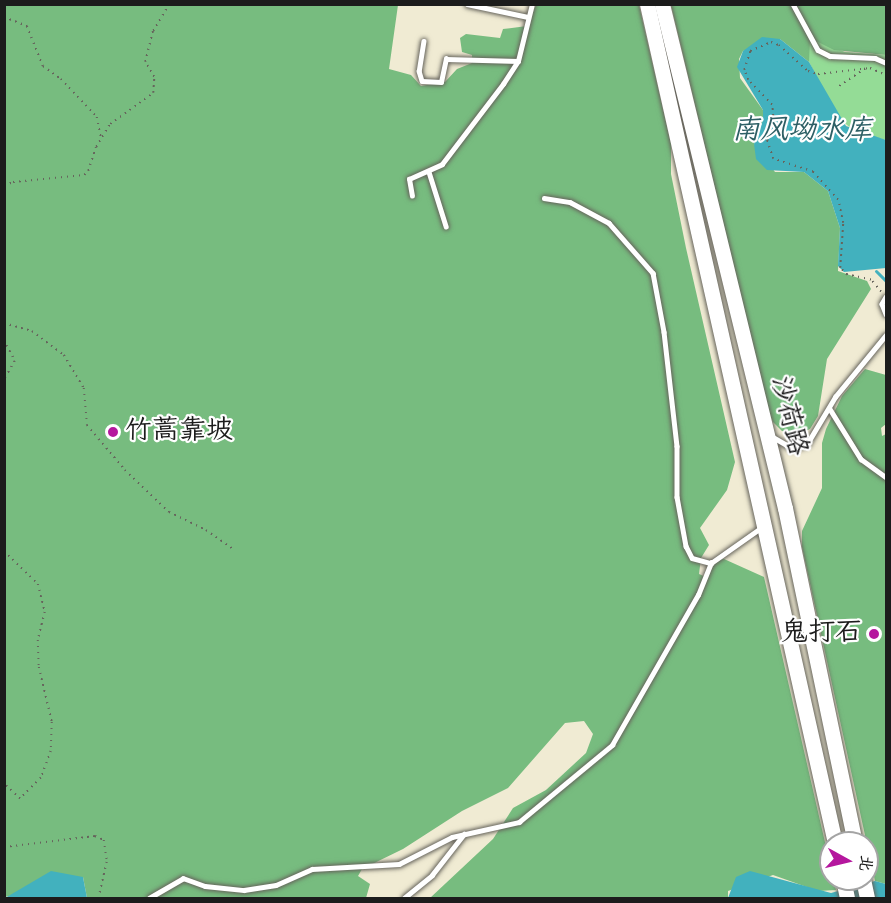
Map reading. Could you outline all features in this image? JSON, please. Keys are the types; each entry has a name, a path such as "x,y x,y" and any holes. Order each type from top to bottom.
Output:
{"main road":[{"name":"沙荷路","path":"647,4 832,831"},
{"name":"沙荷路","path":"662,4 766,433 852,831"}],"lane":[{"path":"467,4 528,17"},
{"path":"412,196 409,179 429,172 442,164 469,131 518,61 532,4"},
{"path":"793,4 818,50 830,56 875,58 886,63"},
{"path":"424,41 419,70 422,81 441,82 446,59 518,61"},
{"path":"429,172 446,226"},
{"path":"544,198 570,202 609,223 653,273 664,332 677,446 677,497 686,546 692,558 711,563"},
{"path":"886,297 882,304 886,314"},
{"path":"766,433 788,447 803,447 816,435 835,397 886,335"},
{"path":"830,409 861,459 886,477"},
{"path":"149,898 183,878 205,886 244,890 276,885 312,869 399,864 464,834 519,822 612,745 698,595 711,563 765,525"},
{"path":"404,898 432,875 464,834"}],"path":[{"path":"100,138 123,112 153,93 154,77 145,62 153,31 169,4"},
{"path":"4,17 27,26 43,66 61,78 98,117 100,138 94,162 84,175 52,175 4,186"},
{"path":"886,75 866,68 818,74 799,65 779,45 764,42 750,51 744,70 748,80 772,105 773,120 767,140 770,154 778,162 813,172 838,200 843,223 840,268 847,274 871,280 886,297"},
{"path":"839,86 866,68"},
{"path":"4,323 32,331 64,355 84,388 87,425 125,470 169,512 206,530 233,549"},
{"path":"4,340 15,361 4,380"},
{"path":"4,551 38,584 45,612 38,640 39,667 52,722 51,751 41,777 20,799 4,784"},
{"path":"4,848 95,836 104,840 107,862 99,898"}],"green space":[{"path":"5,5 398,5 389,69 411,75 421,86 445,82 457,69 472,63 472,55 462,52 460,38 466,34 500,38 503,29 527,26 536,5 639,5 671,144 671,174 686,248 735,462 727,490 700,528 709,545 701,558 699,574 706,577 717,560 724,559 764,577 822,831 819,831 819,891 773,875 728,891 728,898 430,898 493,839 513,808 546,790 586,753 593,734 584,721 565,723 508,788 462,811 403,849 362,869 358,876 370,884 366,898 87,898 83,877 5,897"},
{"path":"671,5 886,5 886,55 834,50 810,38 809,62 780,39 743,51 739,59 740,78 763,110 763,120 754,144 775,172 804,172 828,191 840,228 838,271 867,281 871,289 827,359 818,416 810,429 799,434 782,431 773,422 768,410"},
{"path":"809,38 845,52 886,55 886,140 855,132 838,117 809,62"},
{"path":"865,369 886,375 886,424 881,428 882,436 886,434 886,884 879,882 879,831 864,831 802,547 802,531 822,488 822,443 826,429 842,396"}],"water":[{"name":"南风坳水库","path":"762,37 780,39 809,62 846,126 886,140 886,268 844,272 838,266 840,228 828,191 804,172 767,170 756,159 754,144 763,120 763,110 737,67 743,51"},
{"path":"51,871 83,877 87,898 5,898"},
{"path":"750,871 831,893 879,891 879,882 886,884 886,898 728,898 736,877"}],"waterway":[{"path":"876,271 886,281"}],"place":[{"name":"竹蒿靠坡","path":"113,432"},
{"name":"鬼打石","path":"874,634"}]}
